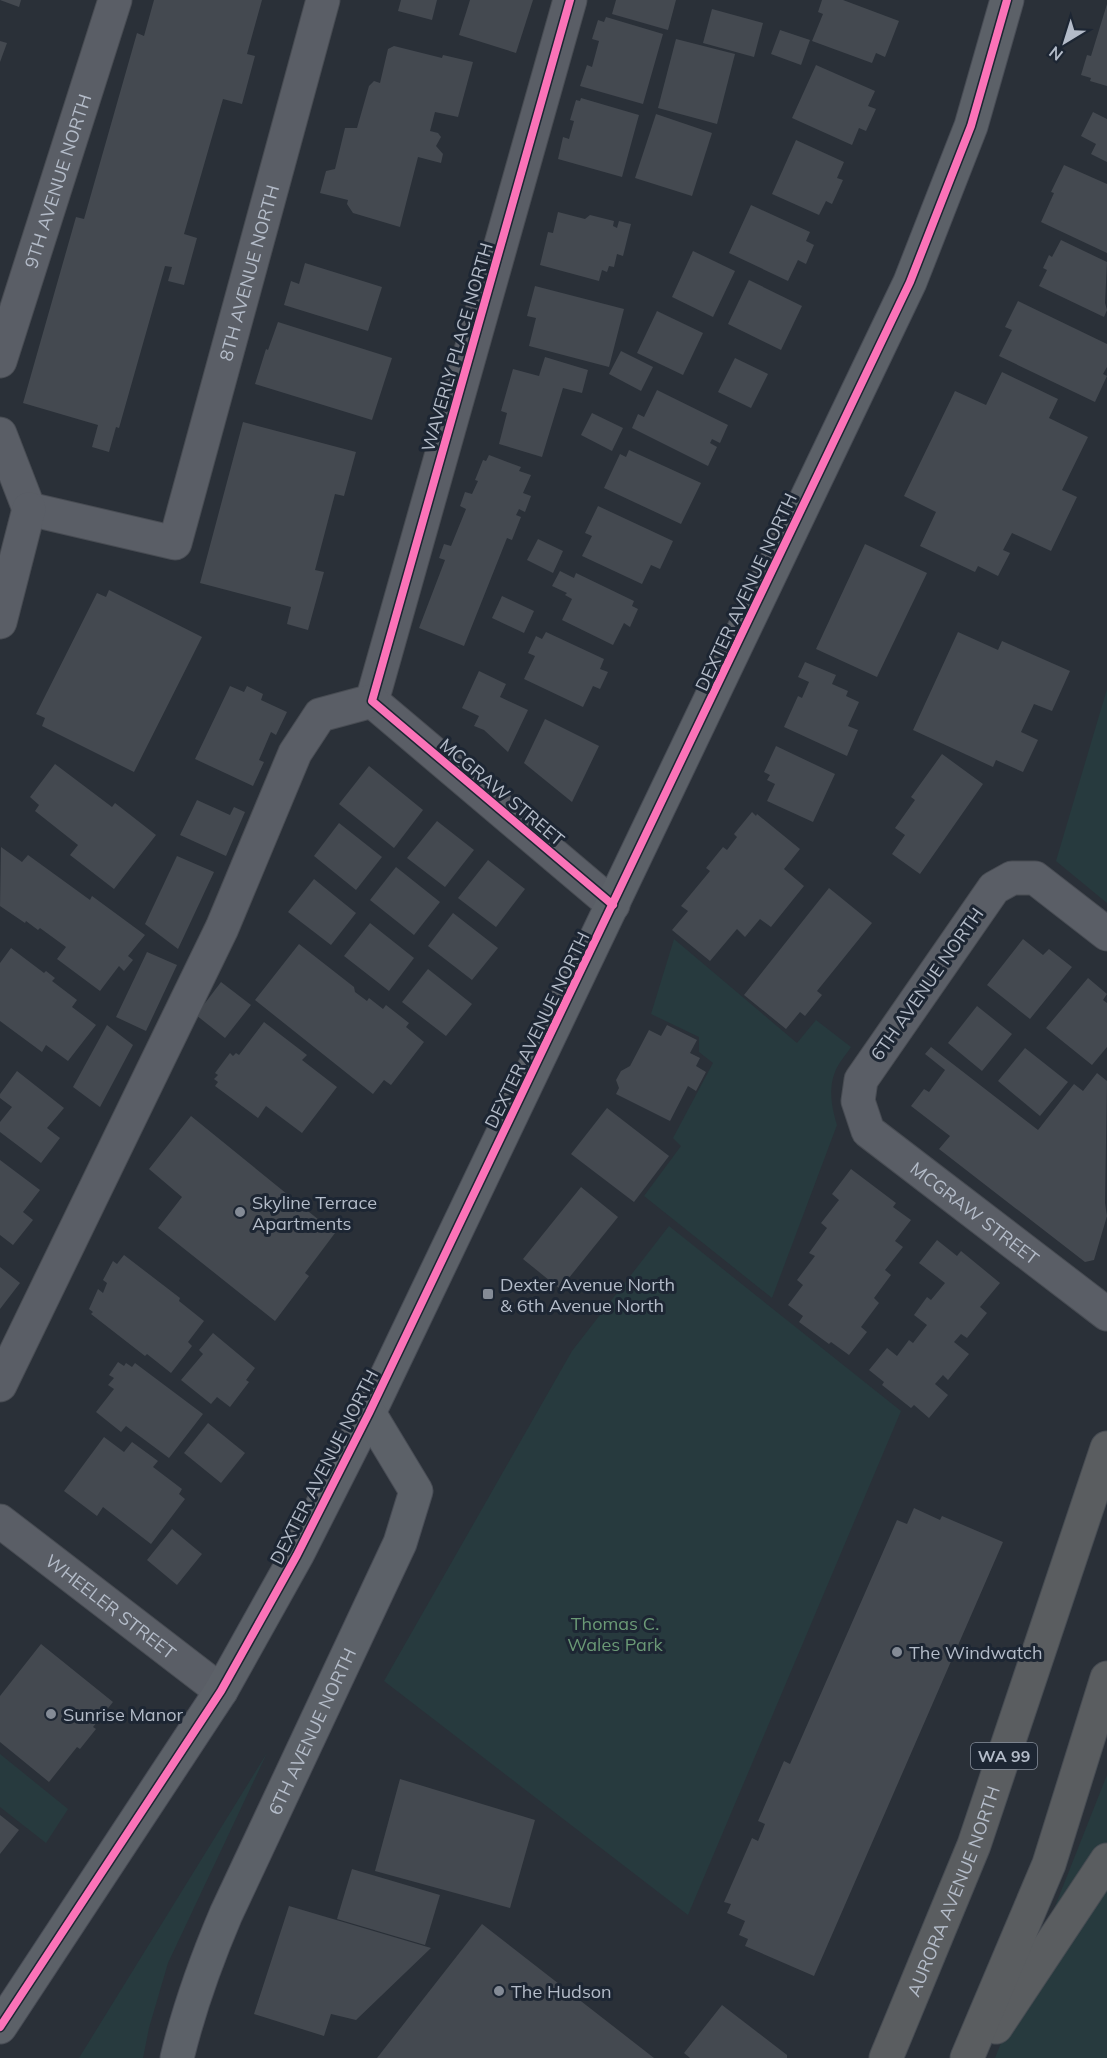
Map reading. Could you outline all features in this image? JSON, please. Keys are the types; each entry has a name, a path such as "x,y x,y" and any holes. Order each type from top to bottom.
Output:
{"highway":[{"name":"AURORA AVENUE NORTH","path":"886,2058 974,1845 1107,1448"},
{"path":"967,2058 1049,1864 1107,1678"},
{"path":"975,2058 1107,1860"}],"main road":[{"name":"DEXTER AVENUE NORTH","path":"0,2027 221,1690 297,1556 369,1413 910,282 971,126 1007,0"},
{"name":"6TH AVENUE NORTH","path":"177,2058 206,1960 400,1543 407,1522 416,1491 369,1413"}],"street":[{"name":"9TH AVENUE NORTH","path":"0,361 115,0"},
{"name":"8TH AVENUE NORTH","path":"29,509 175,543 323,0"},
{"name":"WAVERLY PLACE NORTH","path":"372,701 570,0"},
{"path":"0,434 29,509 0,622"},
{"name":"MCGRAW STREET","path":"372,701 613,905"},
{"path":"0,1385 222,928 295,753 320,715 372,701"},
{"name":"6TH AVENUE NORTH","path":"858,1101 861,1080 994,888 1012,878 1035,878 1107,934"},
{"name":"MCGRAW STREET","path":"858,1101 868,1131 1107,1314"},
{"name":"WHEELER STREET","path":"0,1521 221,1690"}],"green space":[{"path":"1107,689 1107,903 1056,861"},
{"path":"674,939 797,1043 816,1020 851,1047 836,1069 833,1079 832,1106 837,1125 772,1298 644,1196 681,1146 673,1138 713,1063 699,1052 699,1037 651,1014"},
{"name":"Thomas C. Wales Park","path":"669,1226 901,1411 688,1915 384,1681 572,1351"},
{"path":"267,1753 168,1963 149,2028 143,2058 79,2058"},
{"path":"0,1754 68,1809 46,1843 0,1807"},
{"path":"1107,1775 1107,2058 995,2058"}],"building":[{"path":"0,0 21,0 19,7"},
{"path":"154,0 262,0 247,54 255,56 242,104 223,99 184,234 197,238 184,285 168,281 172,267 165,266 119,428 116,427 109,452 92,447 98,425 23,403 76,217 84,219 137,33 144,36"},
{"path":"401,0 437,0 432,20 398,11"},
{"path":"470,0 533,0 516,53 459,35"},
{"path":"616,0 676,0 668,30 612,14"},
{"path":"822,0 843,0 899,21 885,57 876,53 872,63 812,41 823,14 818,12"},
{"path":"1107,4 1107,86 1090,81 1091,78 1081,75 1087,55 1091,56"},
{"path":"712,9 763,23 754,57 703,43"},
{"path":"606,17 663,34 643,104 580,86 587,65 592,67 599,41 592,39 598,20 604,22"},
{"path":"780,30 810,40 801,65 771,54"},
{"path":"676,39 735,54 717,124 658,108"},
{"path":"0,41 7,43 0,62"},
{"path":"394,46 442,58 443,55 473,62 458,117 435,112 430,131 438,133 441,137 436,146 443,154 441,163 418,157 400,227 353,213 347,204 348,200 320,193 326,171 335,169 345,128 357,128 369,86 374,81 380,83 388,49"},
{"path":"816,65 875,91 868,106 876,109 866,131 859,128 852,145 792,118"},
{"path":"581,98 639,115 622,177 558,159 563,137 569,139 574,121 570,120 576,100 580,101"},
{"path":"1093,112 1107,119 1107,162 1091,154 1096,144 1081,136"},
{"path":"656,114 712,133 692,196 635,178"},
{"path":"796,140 844,162 837,178 843,180 832,204 826,201 819,215 772,194"},
{"path":"1064,165 1107,184 1107,253 1041,222 1054,193 1051,192"},
{"path":"751,205 810,232 806,241 814,245 806,264 798,260 788,281 729,253"},
{"path":"558,212 585,219 590,215 614,221 613,226 617,228 619,221 631,224 623,256 617,254 614,267 609,266 607,272 602,270 599,281 540,265 548,232 553,233"},
{"path":"1061,240 1107,262 1105,303 1107,310 1104,317 1039,286 1047,270 1043,268 1049,255 1052,257"},
{"path":"693,251 735,271 713,317 672,297"},
{"path":"305,263 382,287 368,331 284,305 291,281 299,284"},
{"path":"749,280 802,306 781,350 728,324"},
{"path":"535,286 624,309 609,367 529,346 536,318 527,316"},
{"path":"1018,301 1107,344 1107,367 1103,374 1107,376 1095,402 999,356 1012,330 1005,327"},
{"path":"657,311 703,333 683,375 637,353"},
{"path":"278,322 392,358 372,420 255,384 266,349 268,350"},
{"path":"621,351 653,367 641,391 609,374"},
{"path":"545,357 588,370 582,393 563,388 542,457 499,444 507,413 501,411 513,369 539,376"},
{"path":"735,358 768,374 751,408 718,392"},
{"path":"1002,372 1058,399 1049,418 1088,437 1062,490 1077,497 1051,551 1012,533 1003,550 1010,553 998,576 978,566 975,572 920,546 936,512 904,496 955,391 986,405"},
{"path":"657,390 728,425 720,443 712,439 710,443 717,447 708,466 632,428 638,414 644,417"},
{"path":"592,413 623,428 612,451 581,435"},
{"path":"243,422 356,452 344,496 335,494 315,570 324,572 308,630 287,624 291,607 200,583"},
{"path":"629,450 701,483 681,524 604,488 620,454 626,457"},
{"path":"489,455 521,467 519,471 531,475 523,493 531,496 525,512 519,509 516,515 521,517 512,540 507,538 464,646 419,628 445,560 439,558 444,544 451,546 466,509 460,506 465,492 472,494 483,460 486,461"},
{"path":"598,506 673,541 660,569 651,565 642,584 582,556 592,536 585,533"},
{"path":"538,539 563,551 553,573 527,560"},
{"path":"865,544 927,573 877,677 816,649"},
{"path":"560,571 574,578 576,573 634,601 632,606 638,609 630,627 624,623 613,645 562,620 572,599 565,595 567,593 552,586"},
{"path":"109,590 202,637 134,772 42,726 45,718 36,714 97,593 106,597"},
{"path":"502,596 534,611 524,633 492,618"},
{"path":"546,632 604,659 600,669 608,672 600,689 593,686 583,707 524,679 535,656 528,653 536,636 542,639"},
{"path":"958,632 998,650 1002,641 1070,671 1052,711 1034,704 1021,732 1038,740 1023,772 996,760 993,767 913,730"},
{"path":"805,662 836,675 832,684 848,691 846,696 859,702 848,726 858,730 847,756 784,727 798,696 802,698 809,682 798,677"},
{"path":"479,671 506,684 500,697 528,710 508,752 484,730 474,726 479,716 462,708"},
{"path":"230,686 244,692 247,686 263,694 261,700 287,712 276,735 271,732 259,760 264,762 253,786 195,759"},
{"path":"545,719 599,746 572,802 524,763"},
{"path":"776,746 835,774 813,822 767,801 775,784 767,780 770,775 764,772"},
{"path":"942,754 983,784 920,874 892,854 905,835 895,828 915,800 911,797"},
{"path":"55,764 112,807 115,803 156,835 114,889 70,855 78,845 35,811 39,805 30,797"},
{"path":"369,766 423,810 394,848 339,804"},
{"path":"197,800 230,815 234,807 245,812 226,856 180,835"},
{"path":"752,812 800,849 784,869 804,886 771,927 760,919 745,937 737,929 710,961 672,930 688,911 681,906 710,871 706,868 723,847 727,850 737,837 734,834"},
{"path":"437,821 474,850 445,887 407,858"},
{"path":"339,823 382,857 356,890 314,856"},
{"path":"1,847 22,862 28,855 90,900 92,896 145,935 128,956 133,960 124,971 119,966 100,991 57,959 66,947 40,928 38,930 26,921 25,923 0,906"},
{"path":"177,856 214,872 178,949 145,924"},
{"path":"488,860 525,889 496,927 458,898"},
{"path":"396,867 440,902 414,935 370,900"},
{"path":"314,879 356,913 331,945 288,912"},
{"path":"829,888 872,923 817,991 822,995 805,1016 800,1012 786,1029 744,995"},
{"path":"453,913 498,948 472,980 428,946"},
{"path":"370,923 414,958 389,991 344,956"},
{"path":"1023,939 1043,955 1049,949 1072,967 1030,1019 987,985"},
{"path":"299,944 354,987 355,992 367,1001 369,998 383,1009 386,1005 409,1023 406,1027 424,1042 391,1085 384,1080 373,1094 255,1000"},
{"path":"11,948 44,973 46,971 55,978 52,981 77,1000 72,1007 96,1025 68,1061 46,1045 42,1052 0,1021 0,963"},
{"path":"147,952 177,965 146,1031 116,1017"},
{"path":"428,969 472,1004 446,1036 402,1002"},
{"path":"1088,978 1107,994 1103,1000 1107,1003 1107,1047 1092,1065 1046,1028"},
{"path":"221,982 251,1005 225,1038 196,1015"},
{"path":"977,1006 1012,1034 982,1071 948,1043"},
{"path":"264,1022 307,1055 302,1060 337,1087 302,1133 266,1106 258,1118 215,1086 218,1082 214,1079 218,1075 215,1073 230,1053 233,1056 236,1053 239,1055"},
{"path":"107,1025 133,1045 100,1107 73,1087"},
{"path":"667,1025 697,1040 690,1053 700,1058 696,1066 706,1072 696,1091 688,1086 670,1121 616,1094 619,1088 616,1080 621,1071 630,1066 649,1030 661,1036"},
{"path":"931,1047 1038,1130 1074,1084 1083,1091 1097,1073 1107,1081 1105,1203 1107,1216 1094,1260 1085,1262 939,1149 950,1136 911,1106 924,1089 929,1092 945,1070 925,1054"},
{"path":"1025,1048 1068,1082 1040,1116 998,1081"},
{"path":"17,1071 64,1108 47,1128 60,1138 41,1163 0,1132 0,1122 12,1107 0,1098 0,1094"},
{"path":"607,1108 669,1156 634,1202 571,1154"},
{"name":"Skyline Terrace Apartments","path":"191,1116 335,1233 305,1273 309,1276 275,1321 158,1228 182,1197 149,1169"},
{"path":"0,1160 40,1190 23,1212 33,1220 13,1245 0,1235"},
{"path":"851,1169 896,1203 893,1207 911,1220 895,1241 903,1247 885,1270 891,1275 874,1298 879,1303 861,1327 867,1332 849,1355 831,1342 829,1344 799,1322 803,1316 788,1305 803,1285 797,1280 815,1256 809,1253 827,1228 821,1223 839,1200 832,1194"},
{"path":"581,1187 618,1217 560,1289 523,1259"},
{"path":"937,1240 957,1256 961,1251 1000,1283 980,1307 987,1313 967,1338 961,1334 954,1342 969,1354 948,1380 943,1375 935,1384 948,1395 929,1418 914,1405 911,1408 882,1385 884,1382 869,1370 887,1348 897,1356 909,1340 913,1343 927,1325 914,1315 927,1297 931,1300 945,1283 919,1263"},
{"path":"124,1255 180,1298 179,1301 204,1321 188,1342 192,1346 171,1373 91,1314 93,1312 89,1309 98,1289 103,1293 107,1283 103,1280 113,1261 117,1264"},
{"path":"0,1267 20,1283 0,1309"},
{"path":"213,1333 255,1368 246,1380 249,1382 230,1407 217,1397 211,1404 181,1380 203,1354 199,1350"},
{"path":"118,1362 132,1367 135,1363 203,1414 169,1458 126,1426 121,1432 96,1412 114,1389 108,1385 114,1378 109,1375"},
{"path":"208,1423 245,1453 221,1483 184,1453"},
{"path":"104,1437 124,1452 132,1442 158,1461 153,1467 182,1489 179,1494 185,1499 151,1544 103,1507 97,1516 64,1491"},
{"name":"The Windwatch","path":"914,1508 940,1520 942,1516 1003,1542 814,1976 745,1946 748,1939 739,1935 745,1921 727,1913 731,1904 724,1902 752,1838 758,1841 765,1824 758,1821 784,1761 790,1764 897,1520 907,1524"},
{"path":"172,1529 202,1554 177,1585 147,1560"},
{"name":"Sunrise Manor","path":"41,1644 113,1702 93,1727 96,1729 80,1749 77,1747 49,1782 0,1742 0,1696"},
{"path":"400,1779 535,1820 510,1908 375,1871"},
{"path":"0,1815 19,1830 0,1854"},
{"path":"352,1869 440,1895 425,1945 337,1919"},
{"path":"289,1906 431,1948 356,2020 331,2014 324,2036 254,2014"},
{"name":"The Hudson","path":"482,1924 654,2058 377,2058"},
{"path":"722,2005 787,2055 787,2058 690,2058 684,2053"}],"cycle path":[{"path":"570,0 372,701 613,905"},
{"path":"0,2027 221,1691 297,1555 369,1413 910,282 971,126 1007,0"}],"place":[{"name":"Skyline Terrace Apartments","path":"240,1212"},
{"name":"Dexter Avenue North & 6th Avenue North","path":"488,1294"},
{"name":"The Windwatch","path":"897,1652"},
{"name":"Sunrise Manor","path":"51,1714"},
{"name":"The Hudson","path":"499,1991"}]}
